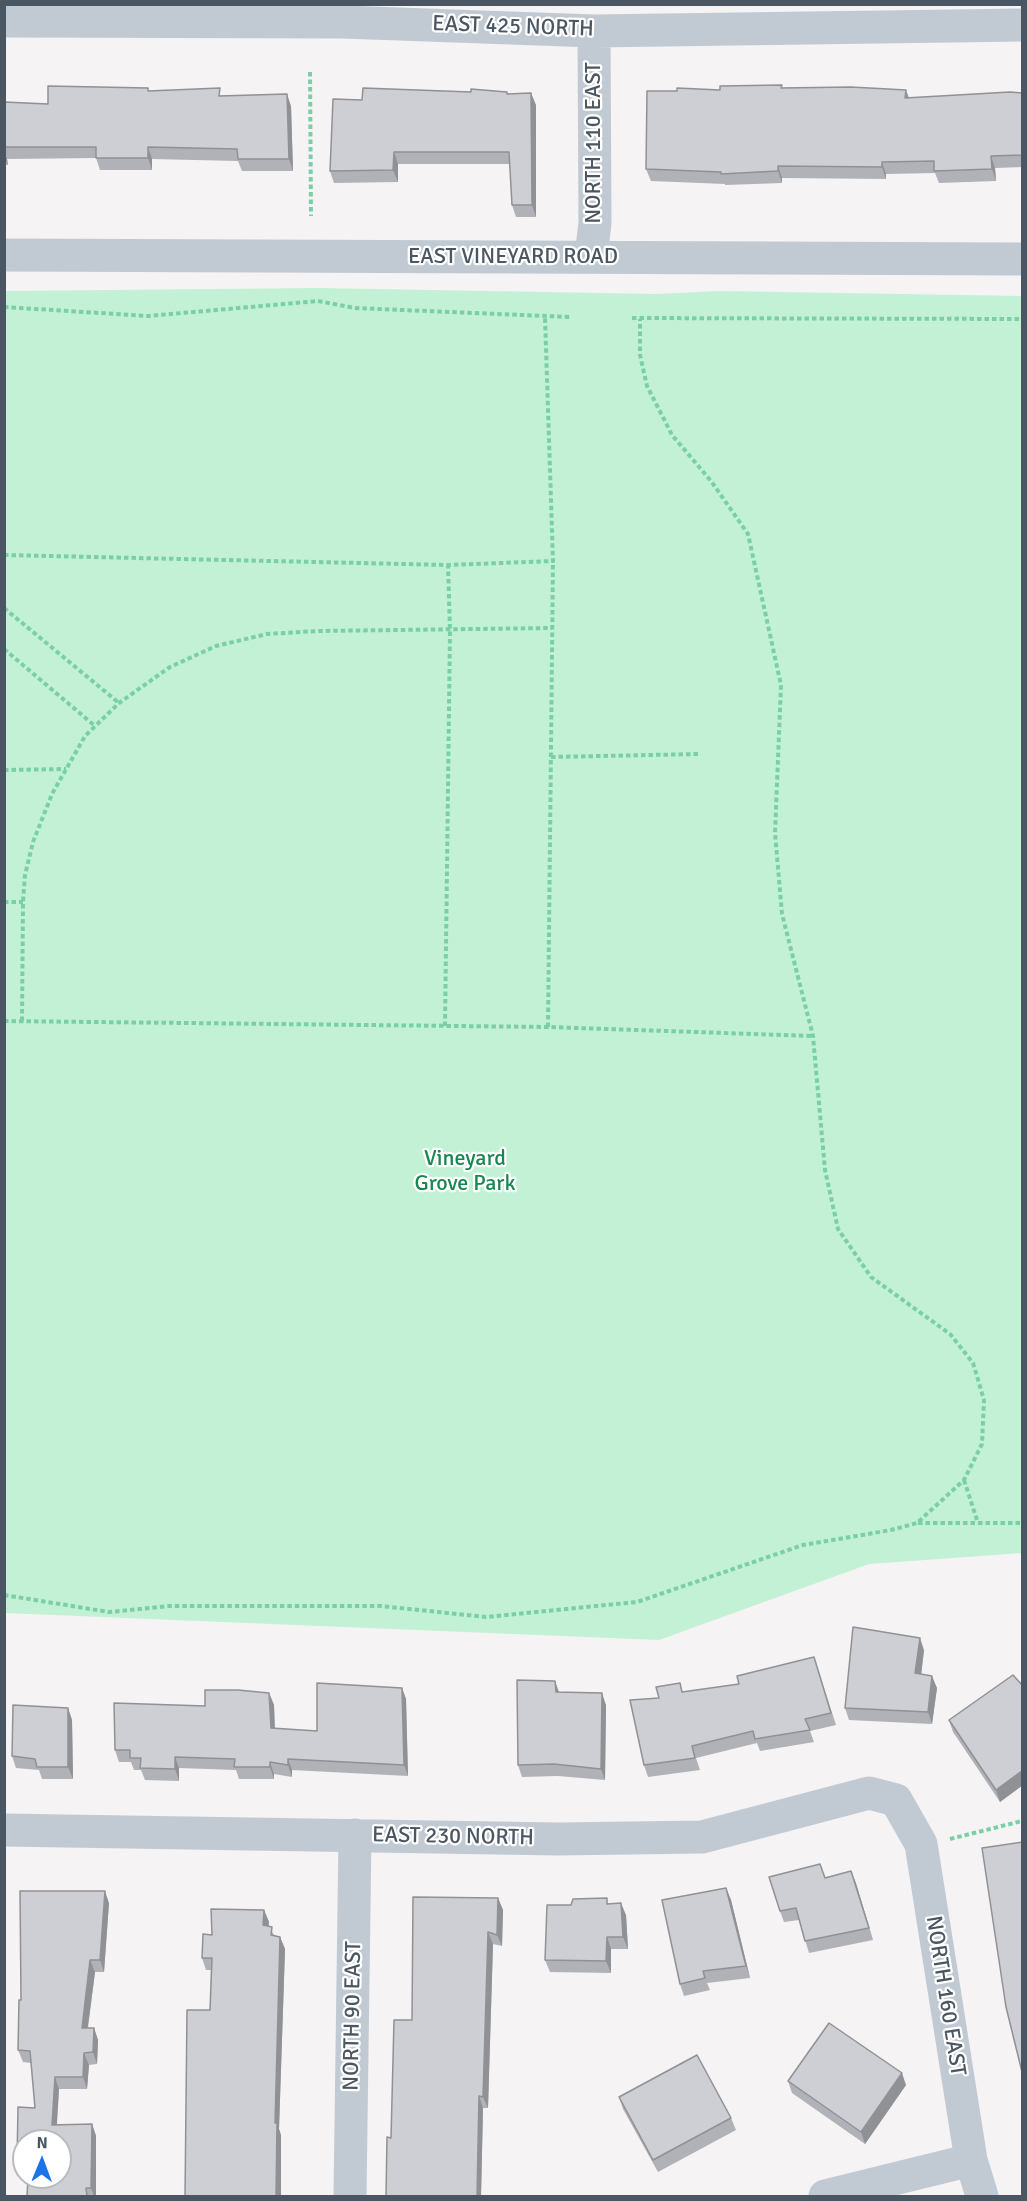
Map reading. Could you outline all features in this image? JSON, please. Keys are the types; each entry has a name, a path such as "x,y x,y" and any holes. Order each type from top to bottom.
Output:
{"street":[{"name":"EAST 425 NORTH","path":"4,21 343,13 594,31 1023,25"},
{"name":"NORTH 110 EAST","path":"591,256 596,223 594,31"},
{"name":"EAST VINEYARD ROAD","path":"4,255 1023,259"},
{"name":"EAST 230 NORTH","path":"4,1830 558,1839 702,1837 869,1793 896,1800"},
{"name":"NORTH 160 EAST","path":"896,1800 921,1844 971,2160 982,2196"},
{"name":"NORTH 90 EAST","path":"350,2196 355,1835"},
{"path":"825,2196 971,2160"}],"path":[{"path":"310,72 311,216"},
{"path":"4,307 148,316 318,301 355,308 570,317"},
{"path":"545,317 553,561 548,1027"},
{"path":"632,318 1023,319"},
{"path":"640,319 640,355 647,386 672,435 711,481 748,534 782,685 775,833 782,914 813,1036 825,1170 838,1229 871,1276 950,1334 973,1363 984,1400 982,1444 964,1480 917,1523"},
{"path":"4,555 448,566 553,561"},
{"path":"445,1026 450,630 448,566"},
{"path":"4,608 118,703"},
{"path":"22,1021 23,902 33,842 52,794 85,736 118,703 170,667 216,646 267,634 318,631 552,628"},
{"path":"4,649 95,726"},
{"path":"551,757 699,754"},
{"path":"4,770 67,769"},
{"path":"4,902 23,902"},
{"path":"4,1021 548,1027 813,1036"},
{"path":"964,1480 978,1523"},
{"path":"4,1595 109,1612 169,1606 381,1606 486,1617 637,1602 802,1545 891,1530 917,1523 1023,1523"},
{"path":"965,1836 1023,1821"}],"green space":[{"name":"Vineyard Grove Park","path":"318,288 657,294 718,291 1022,296 1022,1553 869,1564 659,1640 5,1613 5,291"}],"building":[{"path":"782,85 781,88 851,87 906,90 905,98 1023,93 1023,155 991,156 992,169 934,171 934,161 882,162 882,167 778,166 778,171 721,174 721,172 646,169 647,91 677,91 677,88 720,90 720,86"},
{"path":"48,86 148,88 148,91 220,88 219,96 287,94 289,159 238,159 237,149 148,147 148,158 96,158 96,147 4,147 4,102 48,104"},
{"path":"363,88 471,92 471,89 507,92 507,94 531,93 532,205 512,205 509,152 394,152 393,170 330,171 333,99 362,100"},
{"path":"853,1627 920,1638 915,1673 932,1676 928,1712 845,1708"},
{"path":"814,1657 831,1713 805,1719 810,1730 755,1739 753,1731 692,1746 695,1758 644,1765 630,1700 659,1698 656,1687 680,1683 682,1692 739,1684 737,1676"},
{"path":"1013,1675 1023,1686 1023,1770 996,1790 949,1720"},
{"path":"517,1680 555,1681 556,1692 602,1693 601,1769 554,1764 518,1765"},
{"path":"317,1683 402,1688 404,1765 288,1759 288,1765 270,1762 270,1767 234,1767 235,1759 175,1757 175,1769 140,1768 141,1758 130,1758 130,1750 115,1750 114,1703 205,1706 205,1690 269,1693 271,1728 317,1731"},
{"path":"13,1705 68,1708 68,1767 37,1767 35,1759 12,1756"},
{"path":"1023,1842 1023,2076 1006,2007 982,1848"},
{"path":"820,1864 825,1878 851,1871 869,1928 805,1941 796,1908 780,1911 769,1877"},
{"path":"726,1888 746,1966 703,1971 705,1978 680,1984 662,1900"},
{"path":"20,1891 105,1891 100,1960 90,1960 82,2028 94,2028 93,2052 84,2053 83,2077 55,2077 52,2125 92,2124 91,2188 86,2188 87,2196 27,2196 27,2189 72,2189 72,2129 18,2129 18,2107 35,2108 30,2051 18,2050 19,2000 21,2000"},
{"path":"413,1897 498,1898 497,1935 488,1932 483,2097 479,2096 477,2196 386,2196 387,2137 391,2138 394,2020 412,2020"},
{"path":"607,1898 607,1904 621,1903 623,1937 607,1937 606,1961 545,1960 547,1905 571,1905 573,1899"},
{"path":"211,1909 264,1910 263,1925 272,1927 271,1935 280,1937 275,2123 277,2123 276,2196 185,2196 187,2010 210,2010 212,1958 202,1958 203,1934 212,1935"},
{"path":"829,2023 902,2073 861,2132 788,2081"},
{"path":"697,2055 731,2118 653,2160 619,2097"}]}
